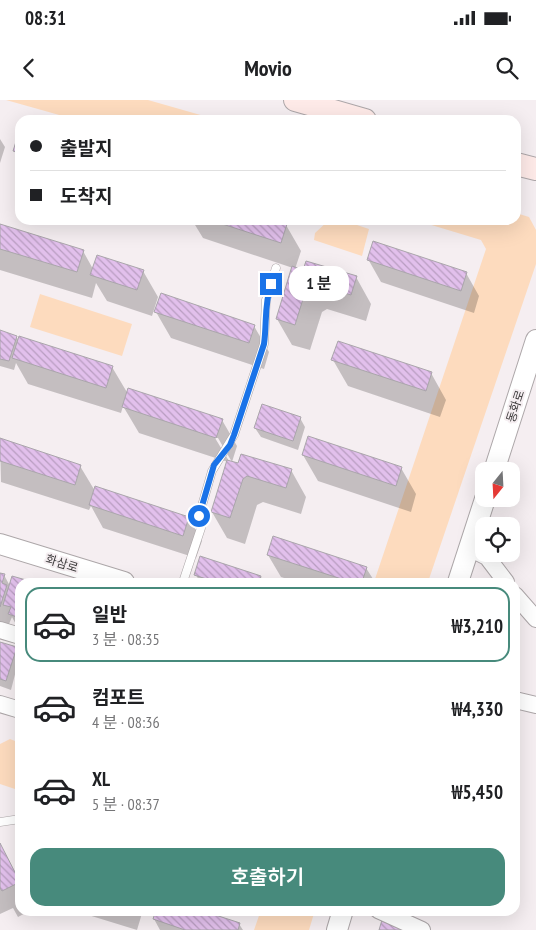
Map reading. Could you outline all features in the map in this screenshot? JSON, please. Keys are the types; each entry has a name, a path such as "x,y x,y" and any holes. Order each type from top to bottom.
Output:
{"main road":[{"path":"295,100 348,115"},
{"path":"521,165 536,169"}],"street":[{"name":"동화로","path":"497,462 536,340"},
{"path":"459,578 482,508"},
{"name":"화삼로","path":"0,544 111,578"},
{"path":"469,548 486,557 503,578"},
{"path":"520,601 536,619"},
{"path":"0,630 15,634"},
{"path":"520,701 536,705"},
{"path":"0,704 15,708"},
{"path":"337,930 341,916"},
{"path":"391,916 422,930"}],"lane":[{"path":"184,578 201,528 199,516 210,476 214,465 230,445 264,344 266,300 276,268"},
{"path":"0,822 15,820"}],"shaded area":[{"path":"6,100 148,100 200,115 59,115"},
{"path":"521,215 529,217 536,230 536,264 429,578 375,578 486,249 481,240 432,225 521,225"},
{"path":"324,225 357,225 369,229 362,256 314,240 315,233"},
{"path":"40,294 132,324 122,356 30,327"},
{"path":"10,739 15,741 15,789 0,784 0,744"},
{"path":"259,916 313,916 309,930 254,930"}],"building":[{"path":"0,224 84,250 77,272 0,249"},
{"path":"225,225 287,225 281,243"},
{"path":"373,241 467,272 461,291 367,260"},
{"path":"97,255 144,270 137,290 90,275"},
{"path":"306,261 357,276 351,295 312,283 307,286 295,325 276,319 292,266 303,270"},
{"path":"161,293 255,325 249,343 154,312"},
{"path":"0,330 17,336 9,361 0,359"},
{"path":"19,336 113,366 106,388 12,358"},
{"path":"338,341 432,372 426,391 331,360"},
{"path":"128,388 223,419 216,438 122,407"},
{"path":"262,404 301,417 293,441 254,428"},
{"path":"308,436 402,467 396,486 302,455"},
{"path":"0,438 81,465 75,485 0,461"},
{"path":"241,454 292,469 286,488 247,476 243,479 230,518 211,512 227,460 238,463"},
{"path":"95,486 189,517 183,536 89,505"},
{"path":"273,536 367,567 363,578 339,578 267,555"},
{"path":"200,556 261,576 260,578 203,578 194,575"},
{"path":"0,573 5,574 2,583 7,585 0,607"},
{"path":"12,576 19,578 15,578 15,616 8,614 11,607 3,605"},
{"path":"0,642 15,646 15,653 6,681 0,679"},
{"path":"0,843 15,872 15,884 2,891 0,888"},
{"path":"154,916 218,916 240,923 238,930 185,930 153,919"},
{"path":"382,920 405,930 379,930"}],"route":[{"path":"199,516 214,465 230,445 234,435 264,344 266,332 264,314 271,284"}]}
